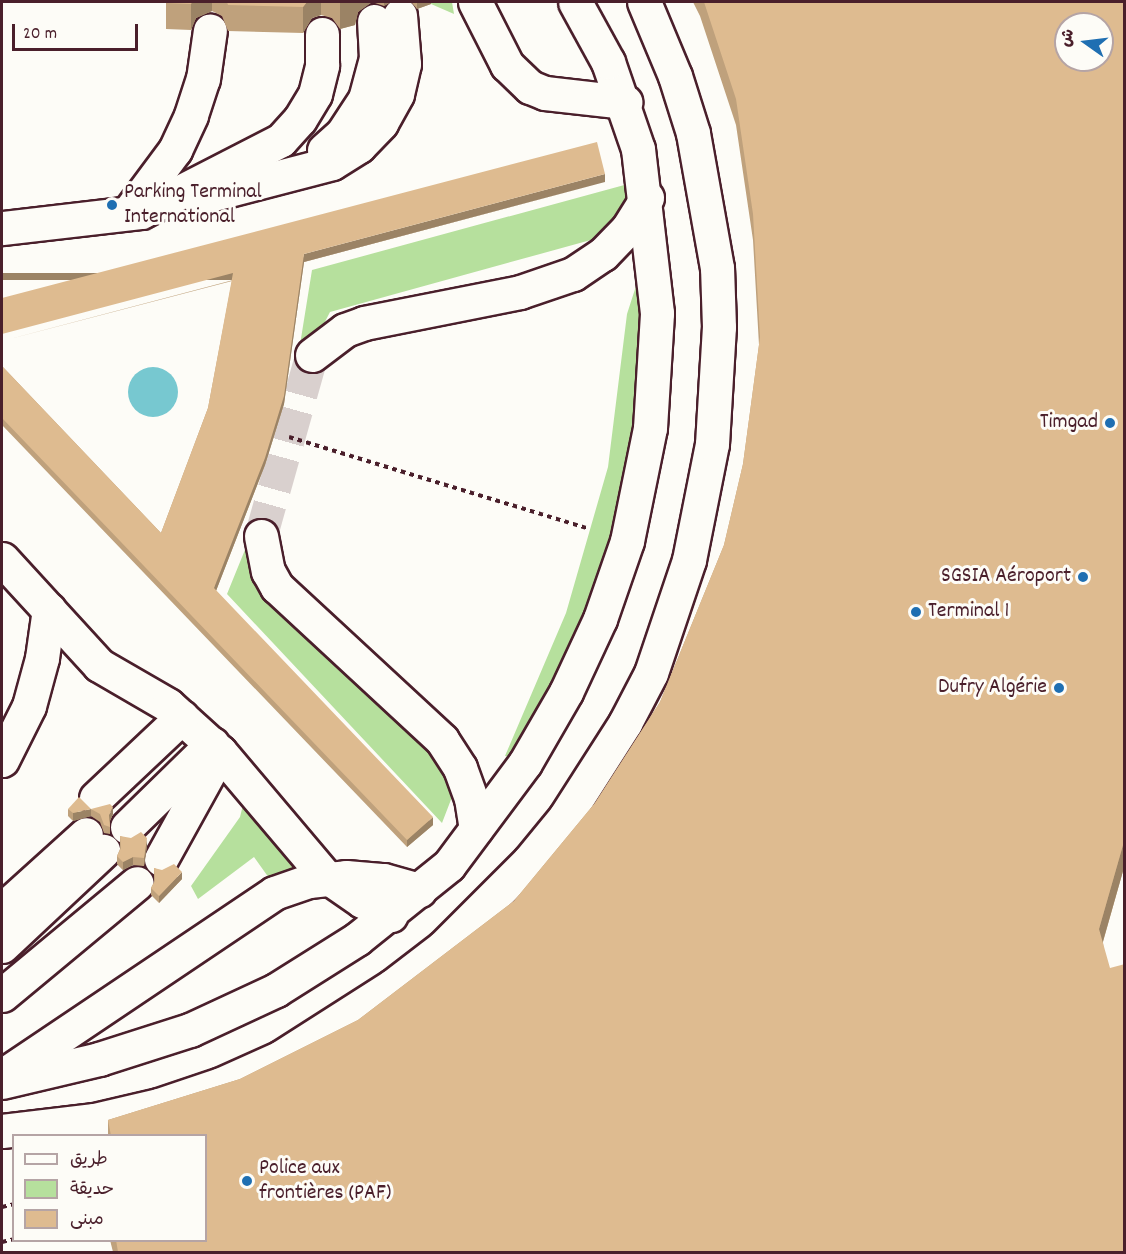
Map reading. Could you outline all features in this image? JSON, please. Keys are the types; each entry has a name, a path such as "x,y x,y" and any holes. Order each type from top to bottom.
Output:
{"main road":[{"path":"475,2 507,65 530,87 545,93 625,102"},
{"path":"2,1082 145,1046 234,1012 318,966 391,915 449,865 525,763 566,692 600,619 627,541 650,428 657,313 647,198 625,102 608,62 575,2"},
{"path":"2,1131 105,1117 159,1105 221,1084 281,1057 392,986 451,939 529,861 565,817 625,723 651,673 672,617 694,537 712,444 719,327 717,268 693,133 675,76 644,2"},
{"path":"2,228 135,213 332,163 359,146 381,123 397,94 404,64 376,20 353,72 346,95 318,134 299,149 135,213"},
{"path":"135,213 174,150 191,115 203,79 210,30"},
{"path":"135,213 280,140 300,119 315,94 322,65 322,34"},
{"path":"312,355 345,330 364,323 520,292 573,274 603,254 627,228 647,198"},
{"path":"261,536 268,572 277,587 442,740 460,768 471,798 476,829"},
{"path":"2,559 99,665 153,695 203,736 330,879 362,901 391,915"},
{"path":"2,760 29,706 42,658 49,609"},
{"path":"129,828 203,736"},
{"path":"129,828 203,736"},
{"path":"129,828 203,736"},
{"path":"2,887 104,851"},
{"path":"2,910 104,851"},
{"path":"2,946 104,851"},
{"path":"2,975 104,851"},
{"path":"2,995 104,851"},
{"path":"2,1076 274,893 309,881 330,879 384,880 420,890"}],"path":[{"path":"289,437 627,541"}],"green space":[{"path":"430,2 452,2 454,14 431,4"},
{"path":"628,184 626,204 598,238 330,312 294,382 312,270"},
{"path":"636,286 649,288 627,524 517,758 505,756 566,613 608,467 627,314"},
{"path":"251,535 257,571 449,774 452,797 442,823 227,594"},
{"path":"248,785 274,795 299,874 274,885 254,857 198,899 191,886 240,817"}],"water":[{"path":"153,367 162,369 173,378 178,392 176,401 167,412 153,417 144,415 133,406 128,392 130,383 139,372"}],"building":[{"path":"166,2 192,2 191,4"},
{"path":"227,2 307,2 303,7 228,5"},
{"name":"Terminal 1","path":"704,2 1125,2 1125,708 1123,715 1125,715 1125,838 1099,929 1110,968 1125,964 1125,1252 118,1252 116,1242 207,1242 207,1134 111,1134 108,1120 240,1079 358,1020 514,901 595,803 660,702 724,545 743,464 760,337 753,214 736,99"},
{"path":"597,142 605,174 304,254 284,396 265,458 214,588 433,817 407,840 2,418 2,366 161,533 208,408 233,273 2,334 2,298"},
{"path":"79,797 91,809 73,813 68,809"},
{"path":"110,804 113,807 109,815 110,827 104,825 100,814 91,809"},
{"path":"141,832 147,838 144,858 133,857 123,862 117,856 121,848 120,836 131,838"},
{"path":"174,864 182,872 159,896 151,888 155,881 154,868 162,870"}],"tunnel":[{"path":"261,536 312,355"},
{"path":"123,870 148,847"}],"place":[{"name":"Parking Terminal International","path":"112,205"},
{"name":"Timgad","path":"1110,423"},
{"name":"SGSIA Aéroport","path":"1083,577"},
{"name":"Terminal 1","path":"916,612"},
{"name":"Dufry Algérie","path":"1059,688"},
{"name":"Police aux frontières (PAF)","path":"247,1181"}]}
